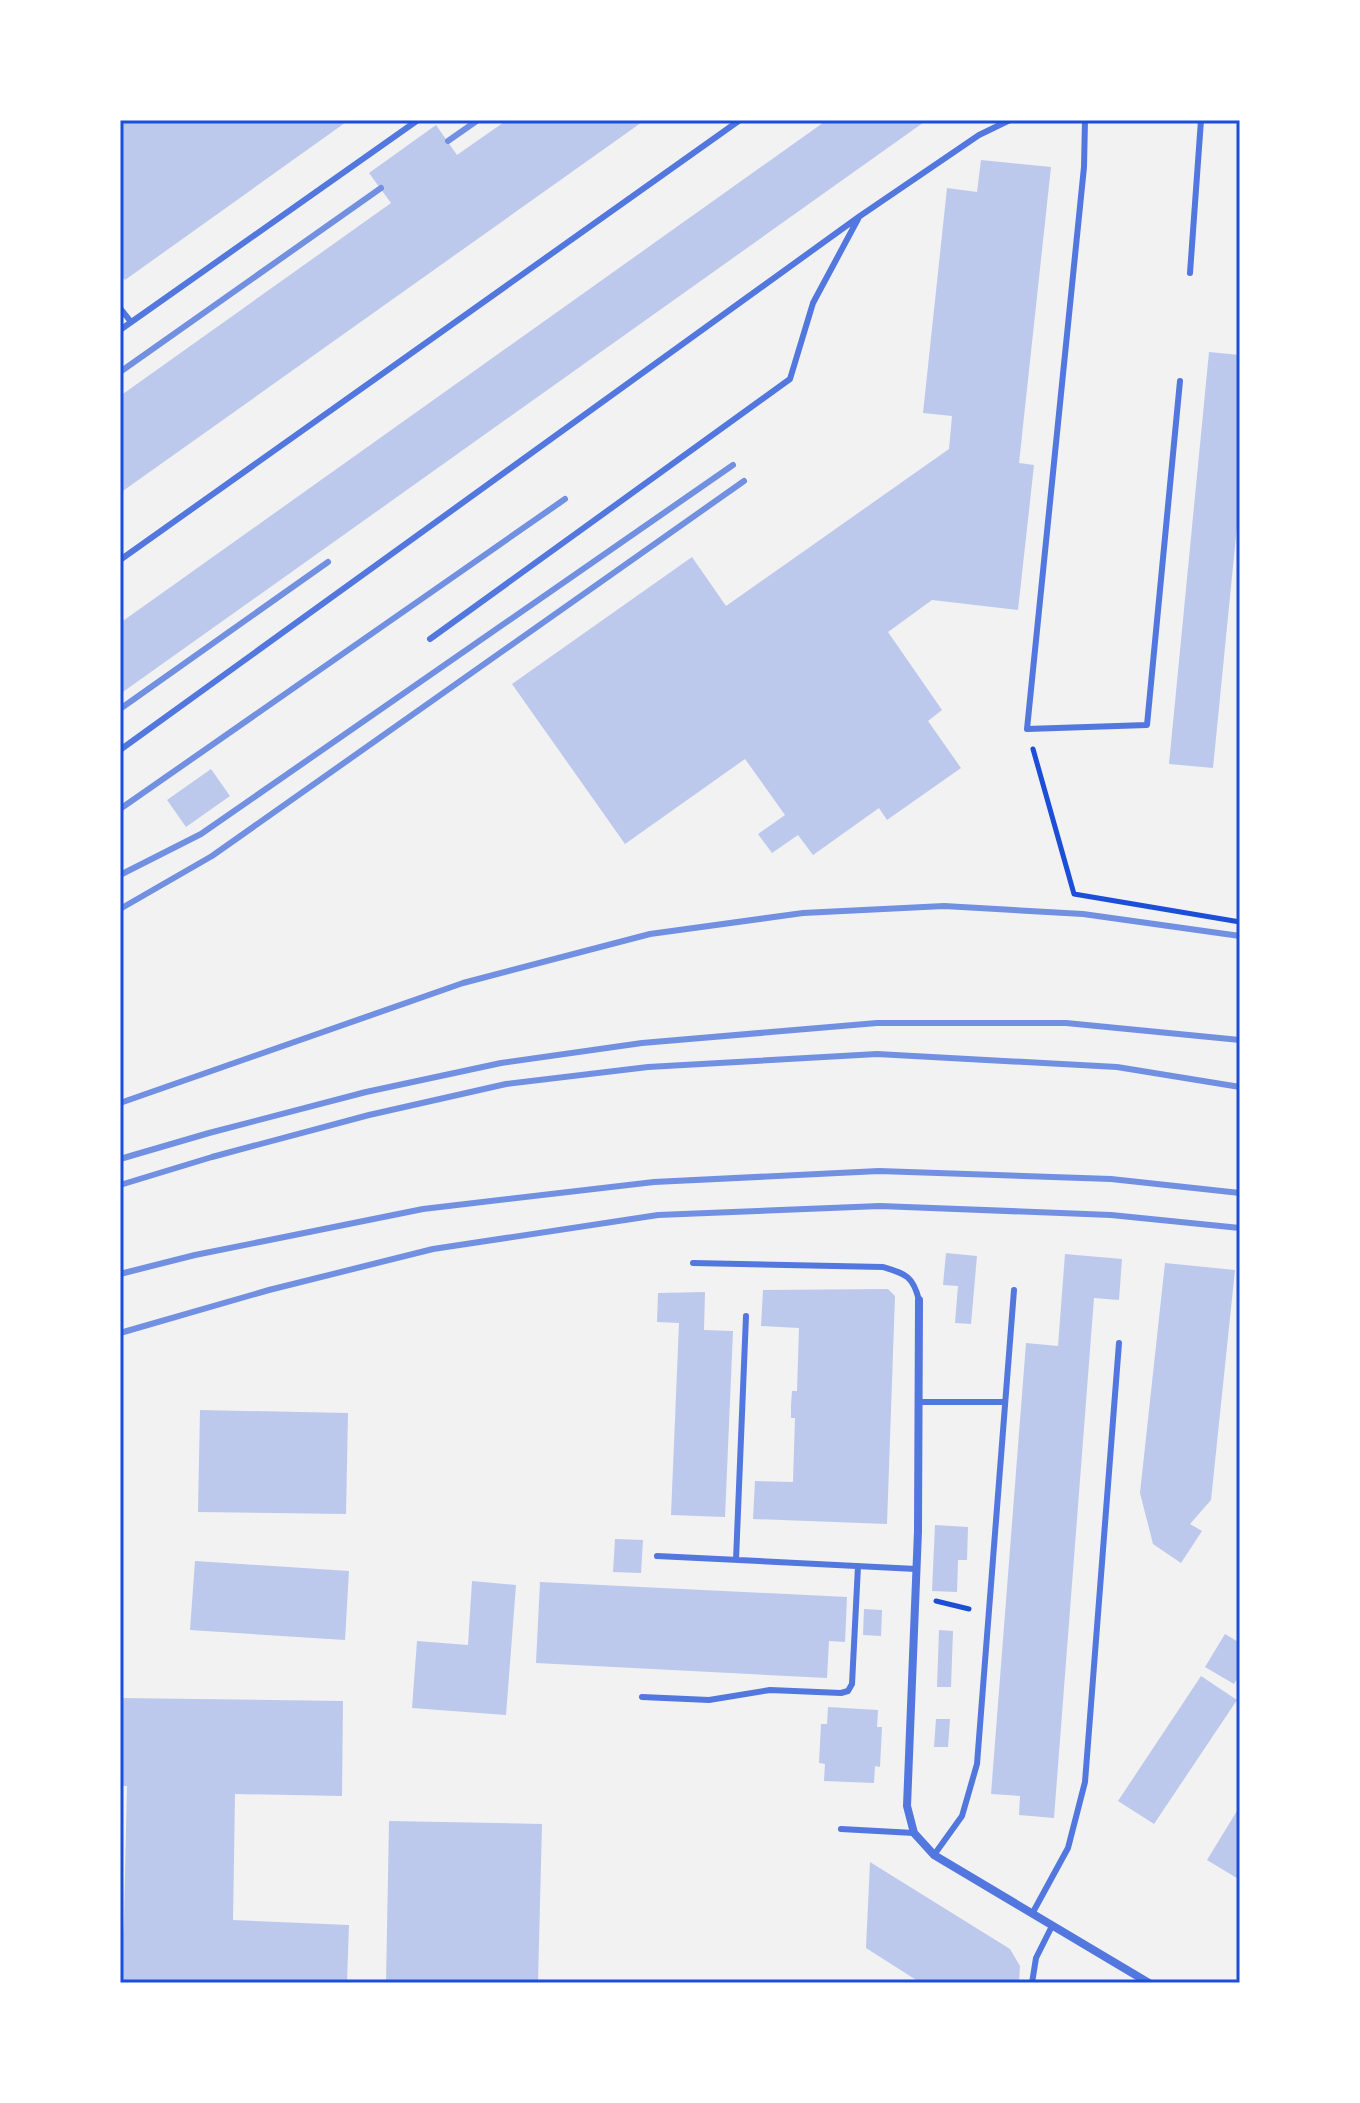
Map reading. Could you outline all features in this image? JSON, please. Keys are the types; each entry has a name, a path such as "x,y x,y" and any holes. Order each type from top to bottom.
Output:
{"street":[{"path":"919,1300 916,1569 907,1806 914,1833 934,1855 1149,1983"}],"lane":[{"path":"120,330 418,120"},
{"path":"120,560 740,120"},
{"path":"120,750 860,216 979,135 1010,120"},
{"path":"1085,120 1084,167 1027,729 1147,725 1180,381"},
{"path":"1190,273 1201,120"},
{"path":"430,639 790,379 813,303 860,216"},
{"path":"120,308 131,322"},
{"path":"693,1263 883,1267 902,1272 914,1283 919,1300"},
{"path":"934,1855 962,1816 977,1764 1014,1290"},
{"path":"736,1560 746,1316"},
{"path":"1032,1914 1068,1848 1085,1782 1119,1343"},
{"path":"919,1402 1005,1402"},
{"path":"657,1556 916,1569"},
{"path":"642,1697 709,1700 770,1690 848,1691 852,1684 858,1566"},
{"path":"841,1829 914,1833"},
{"path":"1032,1983 1036,1958 1052,1926"}],"path":[{"path":"1027,729 1074,894 1240,922"},
{"path":"915,1596 989,1614"}],"building":[{"path":"120,120 349,120 125,280 120,274"},
{"path":"507,120 645,120 120,493 120,396 391,203 369,173 436,125 457,155"},
{"path":"827,120 927,120 120,694 120,623"},
{"path":"981,160 1051,167 1019,463 1034,465 1018,610 932,600 888,632 942,710 928,721 961,768 887,820 879,808 813,855 798,835 772,853 758,834 785,815 745,759 625,844 512,684 692,557 726,606 949,449 952,416 923,413 947,188 977,192"},
{"path":"1209,352 1240,355 1240,496 1213,768 1169,764"},
{"path":"211,769 230,796 186,827 167,800"},
{"path":"946,1253 977,1256 971,1324 955,1323 958,1286 943,1285"},
{"path":"1065,1254 1122,1259 1119,1300 1094,1298 1054,1818 1019,1815 1020,1796 991,1794 1026,1343 1058,1346"},
{"path":"1165,1263 1235,1270 1211,1500 1190,1524 1202,1531 1181,1563 1153,1544 1140,1493"},
{"path":"888,1289 895,1296 887,1524 753,1519 755,1481 793,1482 795,1418 791,1418 791,1405 792,1391 797,1391 799,1328 761,1326 763,1290"},
{"path":"705,1292 704,1330 733,1331 725,1517 671,1515 679,1323 657,1322 658,1293"},
{"path":"200,1410 348,1413 346,1514 198,1512"},
{"path":"935,1525 968,1527 967,1560 958,1560 957,1592 932,1591"},
{"path":"615,1539 643,1540 641,1573 613,1572"},
{"path":"195,1561 349,1571 345,1640 190,1630"},
{"path":"472,1581 516,1585 506,1715 412,1708 417,1641 468,1645"},
{"path":"540,1582 847,1597 845,1642 829,1641 827,1678 536,1663"},
{"path":"864,1609 882,1610 881,1636 863,1635"},
{"path":"939,1630 953,1631 951,1687 937,1687"},
{"path":"1225,1634 1240,1643 1240,1674 1234,1684 1205,1667"},
{"path":"1201,1676 1237,1700 1154,1824 1118,1801"},
{"path":"120,1698 343,1701 342,1796 235,1794 233,1920 349,1925 347,1983 120,1983 127,1786 120,1786"},
{"path":"828,1707 878,1710 877,1727 882,1727 880,1767 875,1766 874,1783 824,1781 825,1764 819,1763 821,1724 827,1724"},
{"path":"936,1719 950,1719 948,1747 934,1747"},
{"path":"1240,1806 1240,1880 1207,1860"},
{"path":"389,1821 542,1824 538,1983 386,1983"},
{"path":"870,1862 1010,1949 1020,1966 1019,1983 921,1983 866,1948"}],"railway":[{"path":"448,141 478,120"},
{"path":"120,372 381,188"},
{"path":"120,875 201,834 733,465"},
{"path":"120,909 212,856 744,481"},
{"path":"120,809 565,499"},
{"path":"120,709 328,562"},
{"path":"120,1103 463,983 650,934 803,913 944,906 1083,914 1240,936"},
{"path":"120,1159 366,1092 501,1063 642,1043 877,1023 1066,1023 1240,1040"},
{"path":"120,1185 369,1115 506,1084 648,1067 877,1054 1117,1067 1240,1087"},
{"path":"120,1274 195,1255 423,1209 654,1182 879,1171 1111,1179 1240,1193"},
{"path":"120,1333 269,1290 433,1249 658,1215 880,1206 1111,1215 1240,1228"}]}
